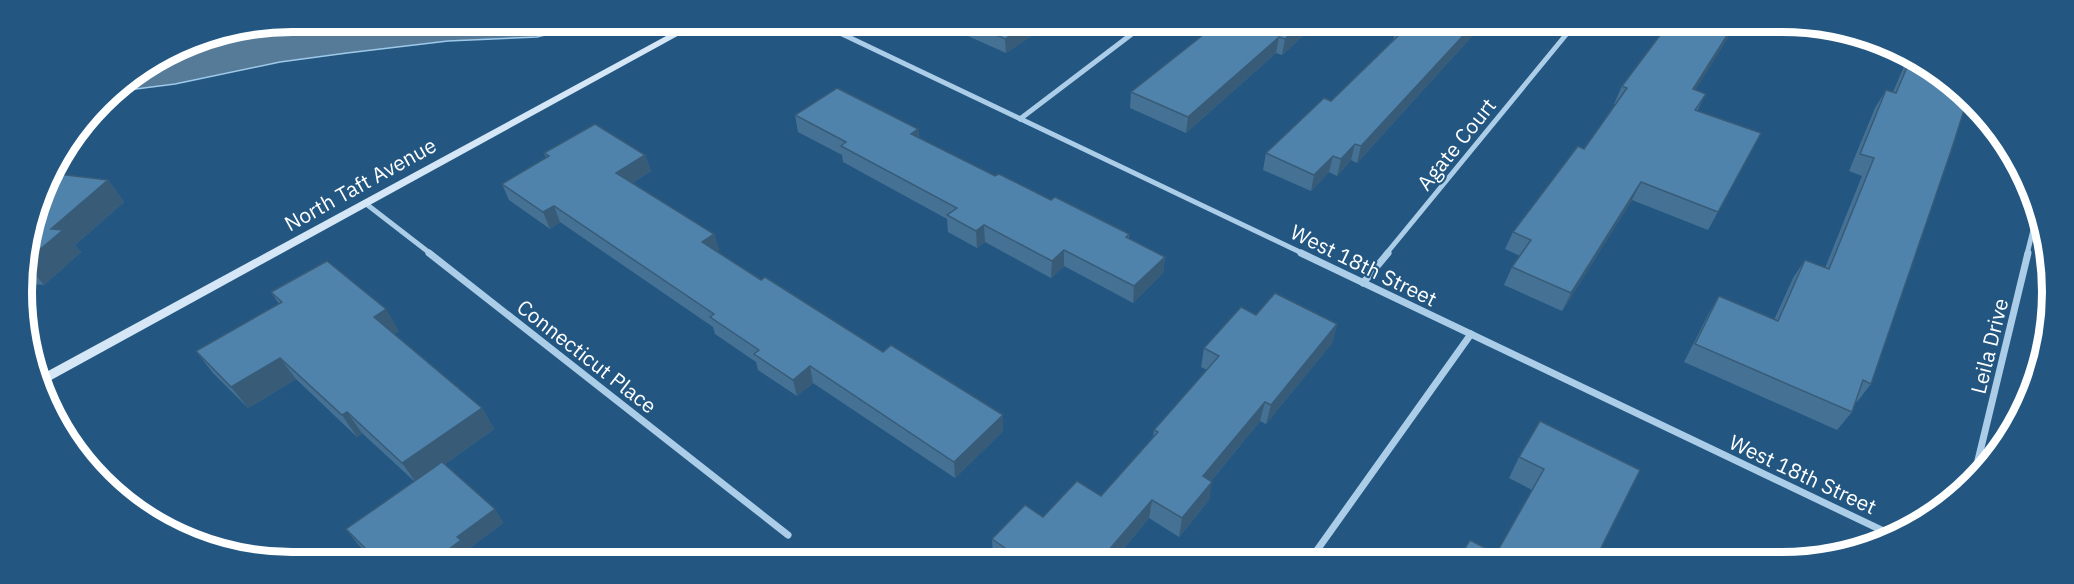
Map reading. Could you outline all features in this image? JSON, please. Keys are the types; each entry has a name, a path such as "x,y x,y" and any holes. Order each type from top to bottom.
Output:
{"main road":[{"name":"North Taft Avenue","path":"46,378 681,32"}],"street":[{"name":"West 18th Street","path":"838,32 1885,532"},
{"path":"1020,119 1134,32"},
{"name":"Agate Court","path":"1363,283 1568,32"},
{"name":"Connecticut Place","path":"365,203 788,535"},
{"name":"Leila Drive","path":"1977,465 2034,226"},
{"path":"1316,552 1471,334"}],"water":[{"path":"275,32 557,32 537,37 448,41 280,62 175,84 136,89 131,86 147,75 192,51 225,40 258,34"}],"building":[{"path":"990,32 1015,32 1005,39"},
{"path":"1207,32 1293,32 1285,39 1279,37 1188,117 1131,92"},
{"path":"1402,32 1467,32 1361,146 1355,144 1341,159 1333,156 1314,175 1266,153 1324,98 1331,101"},
{"path":"1662,32 1729,32 1693,89 1706,94 1695,110 1761,133 1718,212 1641,182 1571,293 1512,267 1531,240 1513,232 1578,146 1584,149 1627,88 1622,86"},
{"path":"1908,64 1941,85 1965,107 1871,384 1863,380 1852,412 1695,344 1719,296 1778,321 1805,260 1829,269 1874,158 1860,154 1886,90 1896,93"},
{"path":"837,88 918,129 911,134 995,176 999,174 1051,200 1055,197 1129,234 1126,237 1165,257 1134,286 1064,250 1052,261 984,225 976,231 947,215 957,208 841,146 846,142 795,115"},
{"path":"595,124 645,155 616,173 714,234 702,242 761,280 765,277 883,352 891,345 1003,415 954,462 810,366 793,380 754,354 759,350 710,317 714,314 554,206 543,212 502,184 549,156 544,153"},
{"path":"59,174 108,180 51,229 63,230 35,254 45,208"},
{"path":"327,261 386,309 374,317 482,408 402,463 347,412 342,415 280,358 231,387 196,351 282,302 271,292"},
{"path":"1275,293 1337,324 1271,405 1265,402 1203,476 1212,482 1182,518 1152,500 1107,552 1011,552 992,539 1025,505 1043,517 1077,481 1101,496 1158,432 1154,430 1219,356 1204,348 1241,307 1256,315"},
{"path":"1540,421 1640,470 1599,552 1497,552 1544,469 1519,457"},
{"path":"442,462 495,509 457,537 461,540 445,552 369,552 346,529"},
{"path":"1470,540 1492,552 1463,552"}]}
